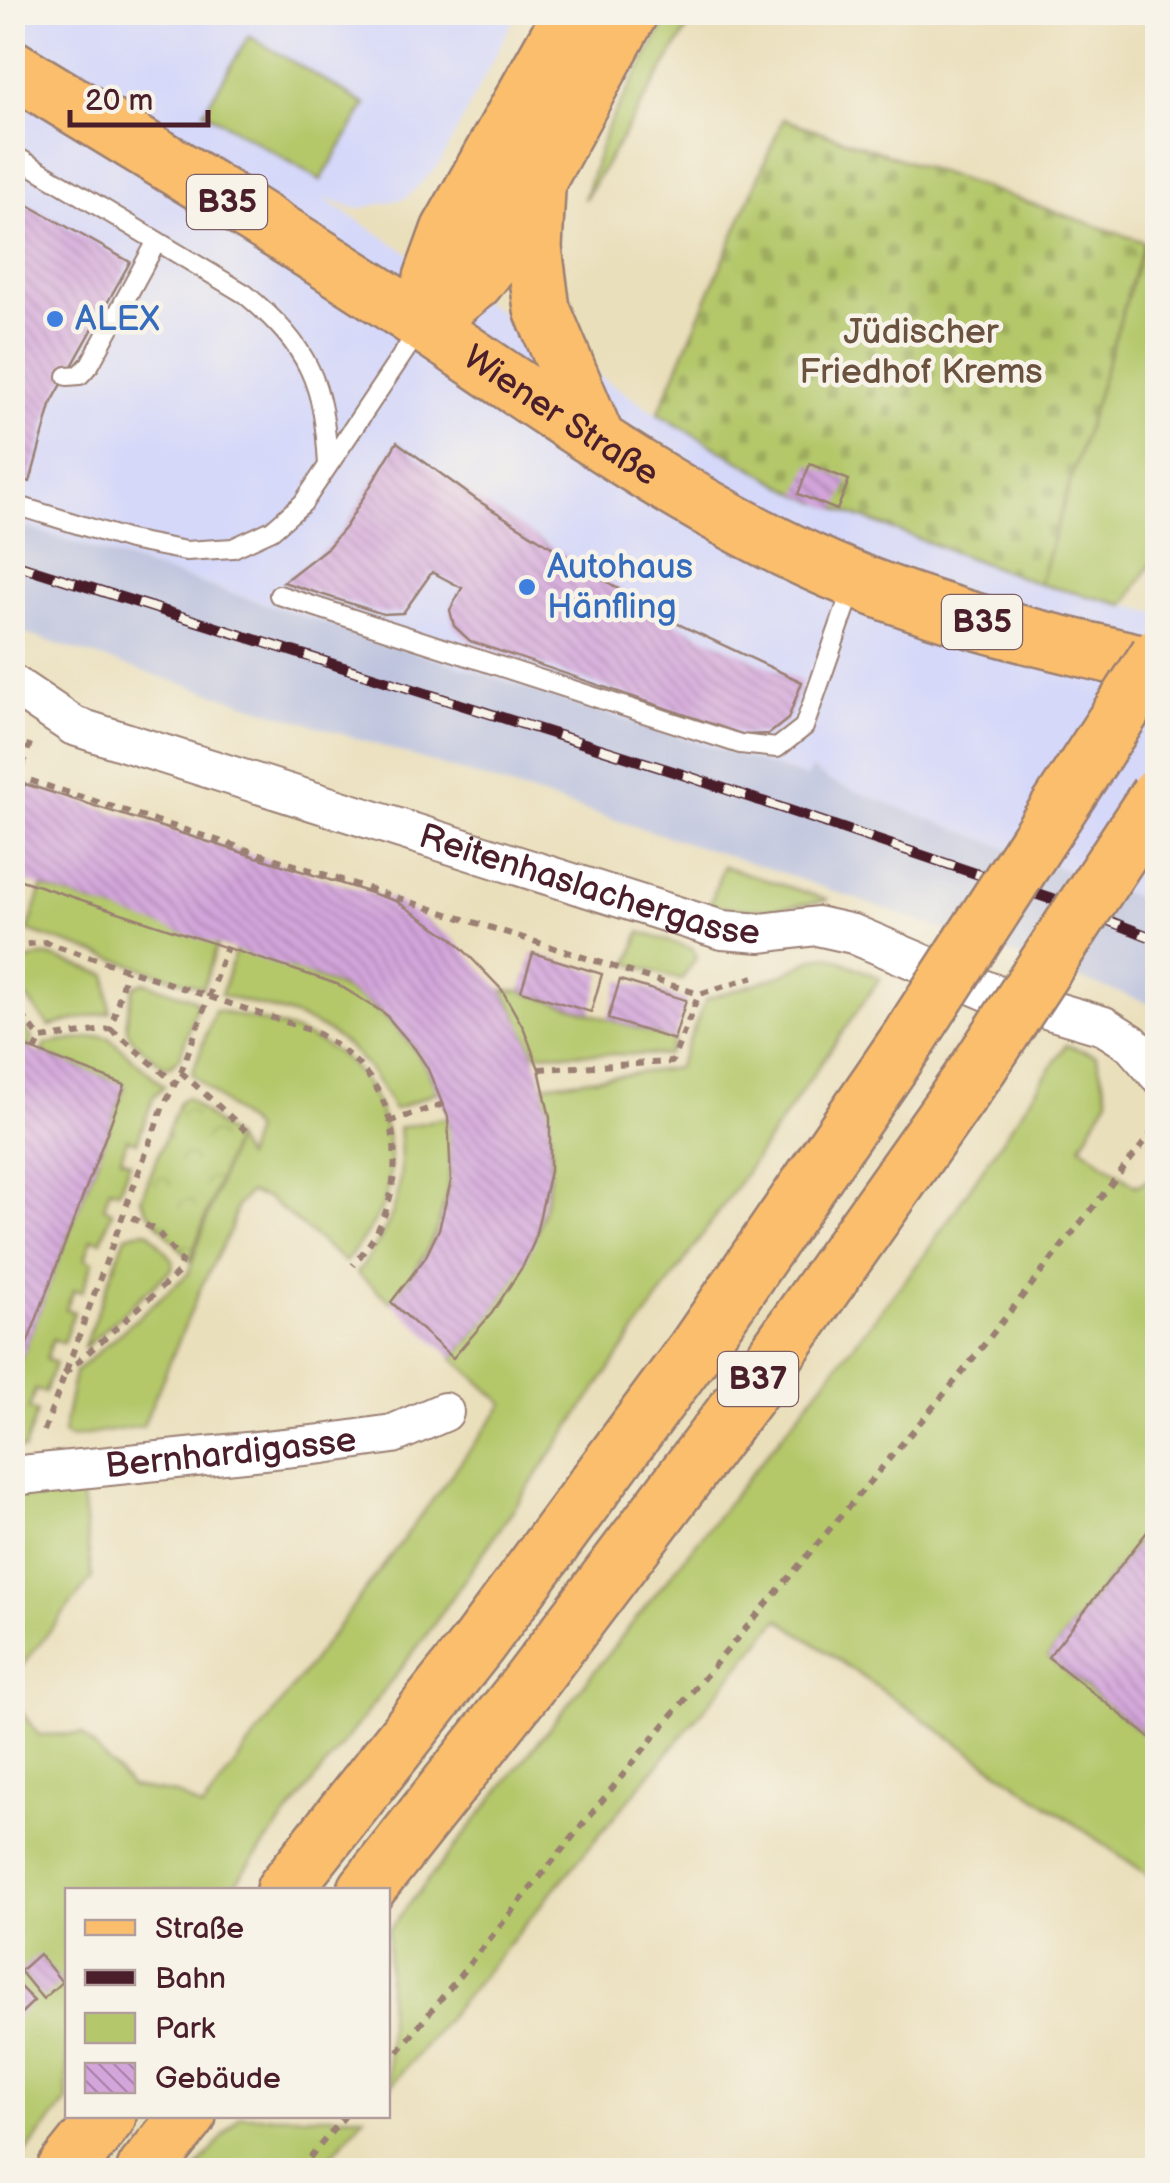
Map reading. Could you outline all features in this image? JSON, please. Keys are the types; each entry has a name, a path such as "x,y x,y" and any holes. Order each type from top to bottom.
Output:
{"main road":[{"path":"423,324 432,278 449,232 572,12"},
{"path":"423,324 475,282 500,252 630,12"},
{"name":"Wiener Straße","path":"12,68 423,324 596,440 711,510 856,580 1008,630 1158,666"},
{"path":"538,182 534,248 542,309 596,440"},
{"name":"B37","path":"286,1888 478,1644 695,1350 908,1040 1158,656"},
{"name":"B37","path":"368,1888 528,1685 752,1386 979,1067 1158,795"},
{"path":"65,2170 106,2118"},
{"path":"145,2170 186,2118"}],"street":[{"name":"Reitenhaslachergasse","path":"16,694 74,726 722,930 760,933 817,926 853,934 992,993 1104,1026 1130,1043 1158,1074"},
{"name":"Bernhardigasse","path":"22,1475 394,1434 444,1412"}],"lane":[{"path":"13,157 245,294 278,322 305,356 320,396 328,466"},
{"path":"67,376 80,375 90,364 156,241"},
{"path":"12,504 128,540 186,551 233,548 272,530 303,502 423,324"},
{"path":"278,595 740,744 778,748 804,727 856,580"}],"path":[{"path":"12,794 30,742"},
{"path":"18,777 699,994 756,976"},
{"path":"12,940 22,945 45,942 315,1032 343,1050 366,1073 380,1096 394,1156 391,1199 376,1234 353,1265"},
{"path":"22,1475 228,946"},
{"path":"111,1029 126,970"},
{"path":"539,1069 672,1062 699,994"},
{"path":"12,1002 41,1039"},
{"path":"41,1039 111,1029 174,1082"},
{"path":"35,1051 41,1039"},
{"path":"181,1072 247,1132"},
{"path":"389,1122 443,1104"},
{"path":"390,2062 657,1733 956,1380 1158,1124"},
{"path":"62,1375 178,1272 181,1261 157,1231 125,1214"},
{"path":"299,2170 342,2118"}],"shaded area":[{"path":"13,13 517,13 439,165 406,198 358,209 323,198 658,414 798,494 1039,584 1157,613 1157,905 831,782 812,769 808,778 13,523"},
{"path":"12,523 807,778 811,769 831,782 1157,905 1157,1006 780,872 13,630"}],"green space":[{"path":"671,13 697,13 584,200 606,130"},
{"path":"249,36 366,105 321,180 204,111"},
{"name":"Jüdischer Friedhof Krems","path":"783,119 1144,242 1039,584 798,494 658,414"},
{"path":"1144,242 1158,248 1157,554 1125,605 1039,584"},
{"path":"723,866 829,900 755,909 710,904"},
{"path":"42,887 218,943 203,988 28,931"},
{"path":"640,932 693,949 697,957 681,980 629,964"},
{"path":"236,949 329,982 379,1012 401,1032 438,1091 394,1110 360,1059 324,1029 221,995"},
{"path":"40,956 107,975 110,1012 49,1026 13,981 13,967"},
{"path":"830,956 880,978 425,1637 232,1888 65,1888 65,2104 12,2170 12,1700 39,1735 82,1734 131,1787 176,1794 202,1809 504,1404 453,1358 502,1297 536,1233 551,1163 550,1125 542,1085 677,1068 706,999 777,977 815,958"},
{"path":"144,982 194,999 197,1004 180,1057 170,1067 163,1066 128,1033 127,1016 134,986"},
{"path":"502,990 521,991 674,1040 667,1055 534,1053"},
{"path":"215,1010 318,1041 348,1062 362,1078 374,1097 388,1140 390,1162 383,1205 345,1262 268,1198 249,1193 237,1206 230,1231 201,1287 143,1426 69,1438 63,1434 75,1372 188,1274 234,1139 245,1158 254,1130 192,1074"},
{"path":"12,1012 32,1038 29,1048 13,1042"},
{"path":"109,1038 164,1086 154,1096 137,1142 127,1139 121,1158 130,1162 119,1191 110,1188 104,1207 112,1211 101,1241 92,1239 85,1258 93,1262 82,1292 74,1290 66,1309 74,1312 63,1343 53,1339 46,1359 55,1363 45,1392 35,1390 29,1409 37,1412 24,1449 13,1449 12,1382 125,1086 41,1053 46,1044"},
{"path":"1066,1045 1096,1055 1108,1098 1081,1146 1136,1186 1157,1176 1157,1518 1048,1657 1157,1744 1157,1881 779,1619 390,2087 390,1928 924,1256"},
{"path":"186,1097 234,1139 190,1260 141,1199 179,1102"},
{"path":"448,1117 450,1169 441,1216 421,1260 391,1302 357,1273 381,1238 395,1205 401,1170 399,1128"},
{"path":"150,1232 173,1261 172,1269 83,1349 126,1236"},
{"path":"81,1488 92,1578 13,1677 13,1492"},
{"path":"238,2118 363,2118 319,2170 196,2170"}],"building":[{"name":"ALEX","path":"12,196 130,262 52,402 30,482 12,476"},
{"path":"397,442 477,500 663,617 802,682 788,719 769,734 744,735 470,641 454,626 450,610 462,588 432,572 403,613 383,614 283,582 328,547 346,526"},
{"path":"810,464 849,480 837,510 798,494"},
{"path":"25,784 396,901 452,938 502,990 524,1029 539,1069 550,1118 550,1171 534,1242 523,1266 492,1313 453,1358 391,1302 425,1258 439,1229 451,1181 448,1117 415,1049 384,1013 337,984 12,877 12,819"},
{"path":"533,953 602,974 591,1012 521,991"},
{"path":"620,980 686,1000 674,1040 608,1019"},
{"path":"12,1042 125,1085 13,1381 12,1381"},
{"path":"1158,1518 1158,1744 1048,1657"},
{"path":"39,1954 62,1982 43,1999 20,1971"},
{"path":"12,1979 34,2001 12,2022"}],"railway":[{"path":"12,563 681,774 1066,904 1158,940"}],"place":[{"name":"ALEX","path":"55,319"},
{"name":"Autohaus Hänfling","path":"527,587"}]}
